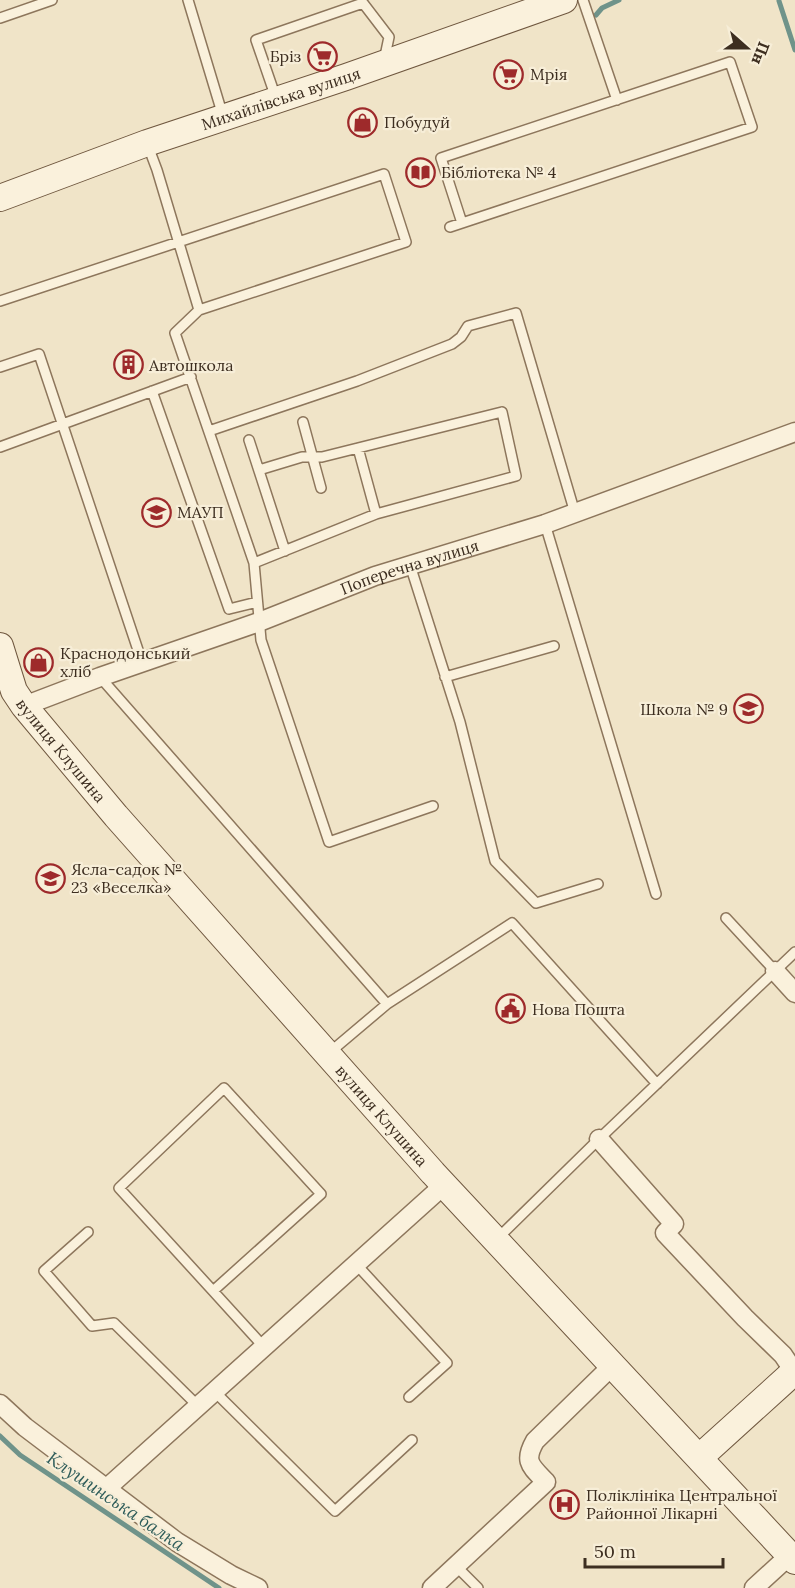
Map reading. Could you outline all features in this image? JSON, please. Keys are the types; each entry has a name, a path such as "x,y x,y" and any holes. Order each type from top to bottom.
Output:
{"street":[{"name":"Михайлівська вулиця","path":"0,198 147,143 564,0"},
{"name":"Поперечна вулиця","path":"24,706 259,622 375,576 545,524 795,432"},
{"name":"вулиця Клушина","path":"0,646 14,691 24,706 116,816 444,1185 792,1558"},
{"path":"775,971 795,993"},
{"path":"599,1139 674,1224 665,1233 783,1355 795,1372 700,1457"},
{"path":"107,1488 444,1185"},
{"path":"432,1588 546,1482 529,1464 528,1452 535,1441 613,1365"},
{"path":"0,1404 25,1427 177,1542 231,1575 258,1588"},
{"path":"754,1588 792,1558"}],"lane":[{"path":"0,18 52,0"},
{"path":"188,0 224,118"},
{"path":"583,0 617,100"},
{"path":"277,100 256,40 363,3 389,37 384,63"},
{"path":"450,227 752,127 730,62 441,158 462,223"},
{"path":"147,143 199,310"},
{"path":"0,301 384,174 406,242 199,310 175,333 254,563 261,640 328,842 433,806"},
{"path":"209,431 357,381 452,344 461,337 468,326 516,313 575,513"},
{"path":"0,367 39,354 142,662"},
{"path":"0,447 191,377"},
{"path":"152,392 230,609 257,602"},
{"path":"254,563 376,514 516,476 502,411 322,457 302,457 259,470"},
{"path":"303,422 321,488"},
{"path":"249,440 285,550"},
{"path":"358,448 376,514"},
{"path":"545,524 656,894"},
{"path":"410,565 460,722 495,861 536,903 598,884"},
{"path":"446,677 554,646"},
{"path":"100,677 387,1005"},
{"path":"726,918 775,971"},
{"path":"328,1055 387,1005 512,923 657,1084"},
{"path":"496,1240 795,952"},
{"path":"213,1291 321,1194 224,1088 119,1188 264,1347"},
{"path":"88,1232 44,1271 92,1326 114,1323 198,1406"},
{"path":"356,1264 447,1363 409,1397"},
{"path":"215,1392 335,1511 412,1440"},
{"path":"456,1566 478,1588"}],"waterway":[{"path":"596,15 602,8 619,0"},
{"path":"779,1 795,50"},
{"name":"Клушинська балка","path":"0,1436 20,1455 219,1588"}],"place":[{"name":"Бріз","path":"322,56"},
{"name":"Мрія","path":"509,74"},
{"name":"Побудуй","path":"363,122"},
{"name":"Бібліотека № 4","path":"420,172"},
{"name":"Автошкола","path":"128,365"},
{"name":"МАУП","path":"156,512"},
{"name":"Краснодонський хліб","path":"39,662"},
{"name":"Школа № 9","path":"749,709"},
{"name":"Ясла-садок № 23 «Веселка»","path":"50,878"},
{"name":"Нова Пошта","path":"511,1009"},
{"name":"Поліклініка Центральної Районної Лікарні","path":"565,1504"}]}
